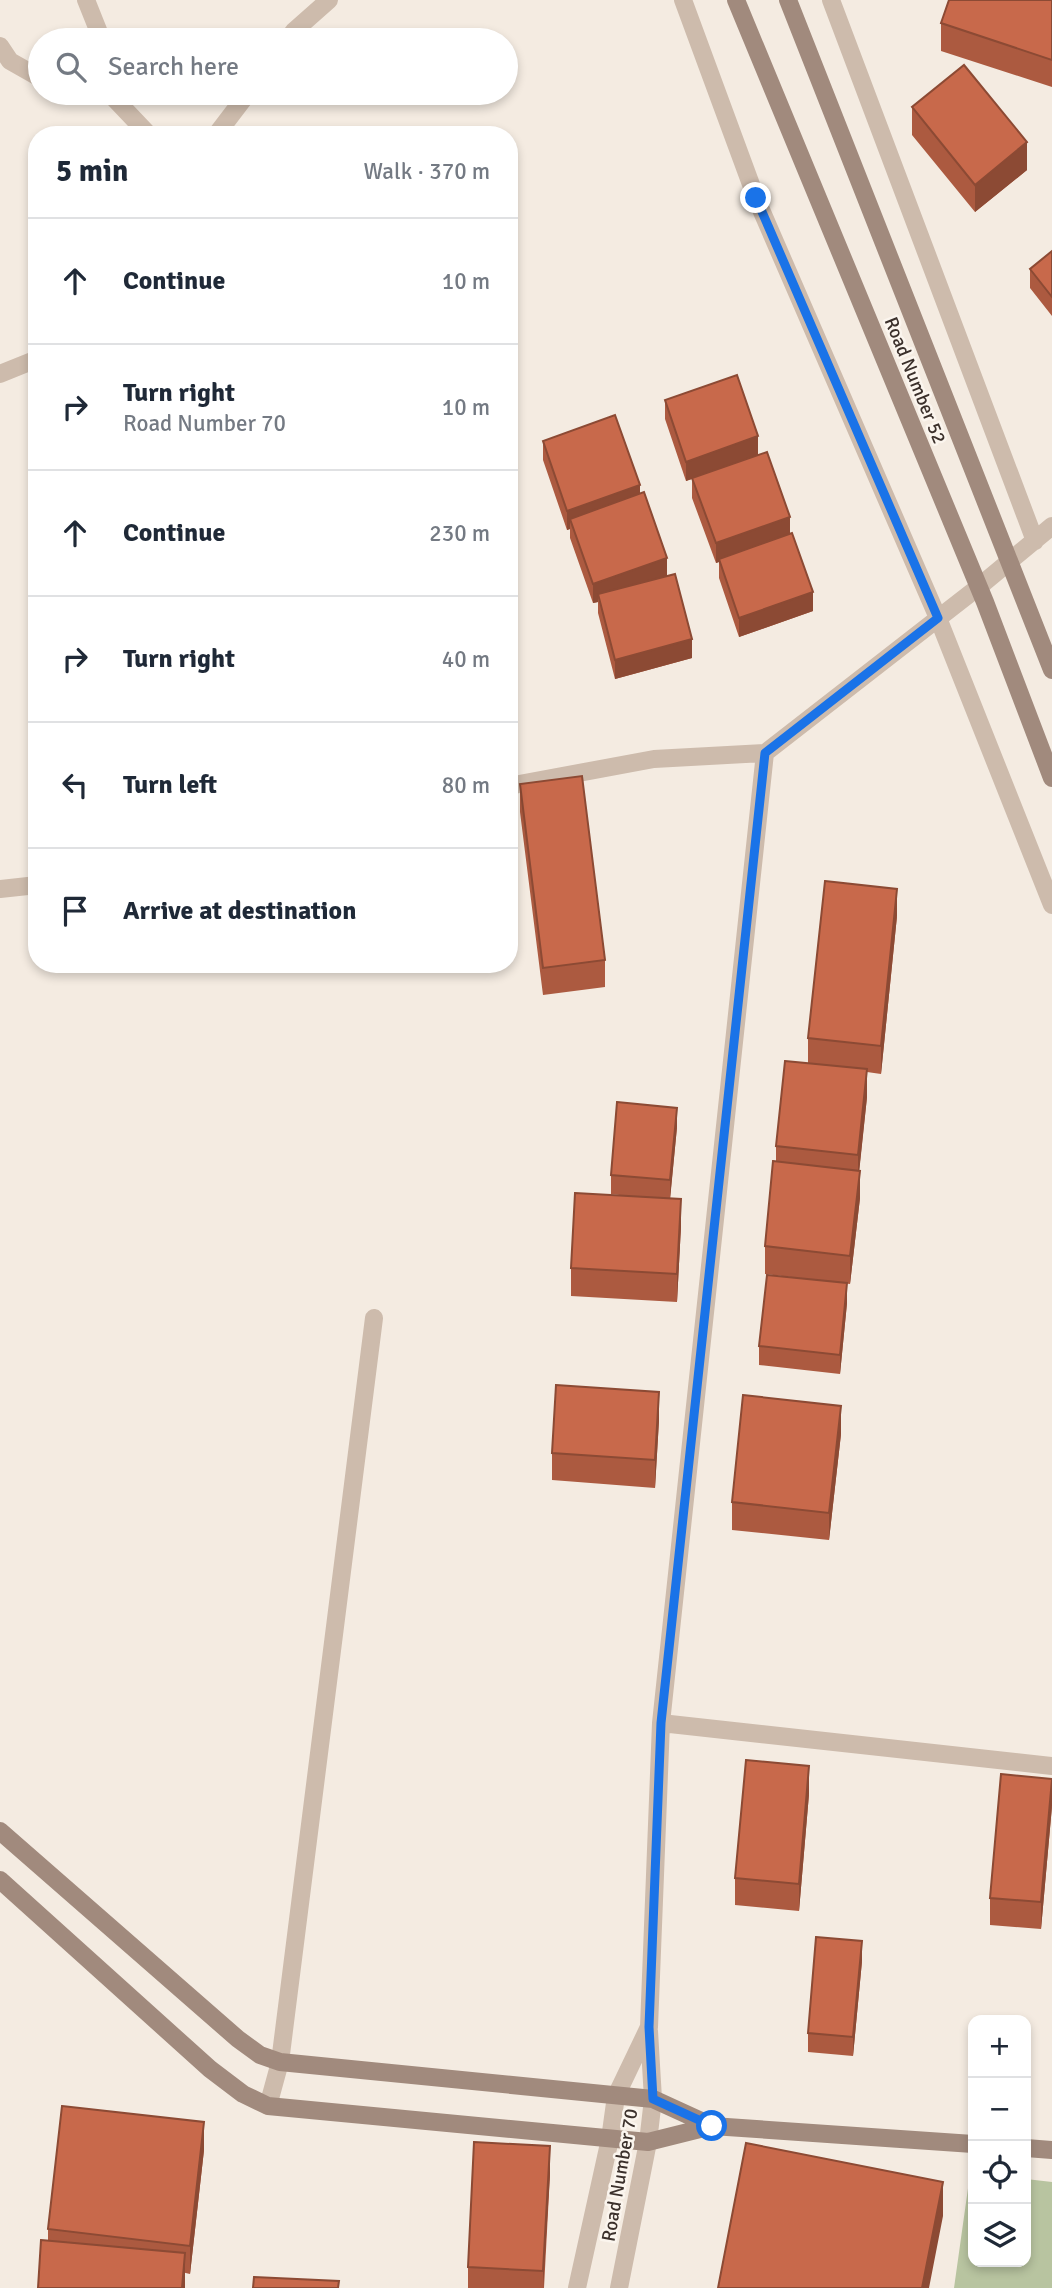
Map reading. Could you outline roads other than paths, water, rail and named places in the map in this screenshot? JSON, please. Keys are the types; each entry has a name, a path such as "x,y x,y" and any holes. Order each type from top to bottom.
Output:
{"street":[{"path":"86,0 99,28"},
{"path":"297,28 329,0"},
{"path":"683,0 756,198 938,618 1052,905"},
{"name":"Road Number 52","path":"736,0 980,590 1052,778"},
{"name":"Road Number 52","path":"788,0 1052,670"},
{"path":"831,0 1035,541"},
{"path":"0,46 10,61 28,71"},
{"path":"120,105 140,126"},
{"path":"223,126 239,105"},
{"path":"0,373 28,362"},
{"path":"518,784 654,759 765,753 1052,526"},
{"name":"Road Number 70","path":"619,2288 648,2142 653,2099 649,2027 661,1723 765,753"},
{"path":"0,889 28,886"},
{"path":"268,2106 280,2062 374,1318"},
{"path":"661,1723 1052,1766"},
{"path":"0,1831 237,2039 260,2055 280,2062 653,2099 712,2126"},
{"path":"0,1880 210,2069 243,2094 268,2106 648,2142 712,2126 968,2144"},
{"path":"577,2288 610,2139 616,2096 649,2027"},
{"path":"1031,2148 1052,2150"}]}
